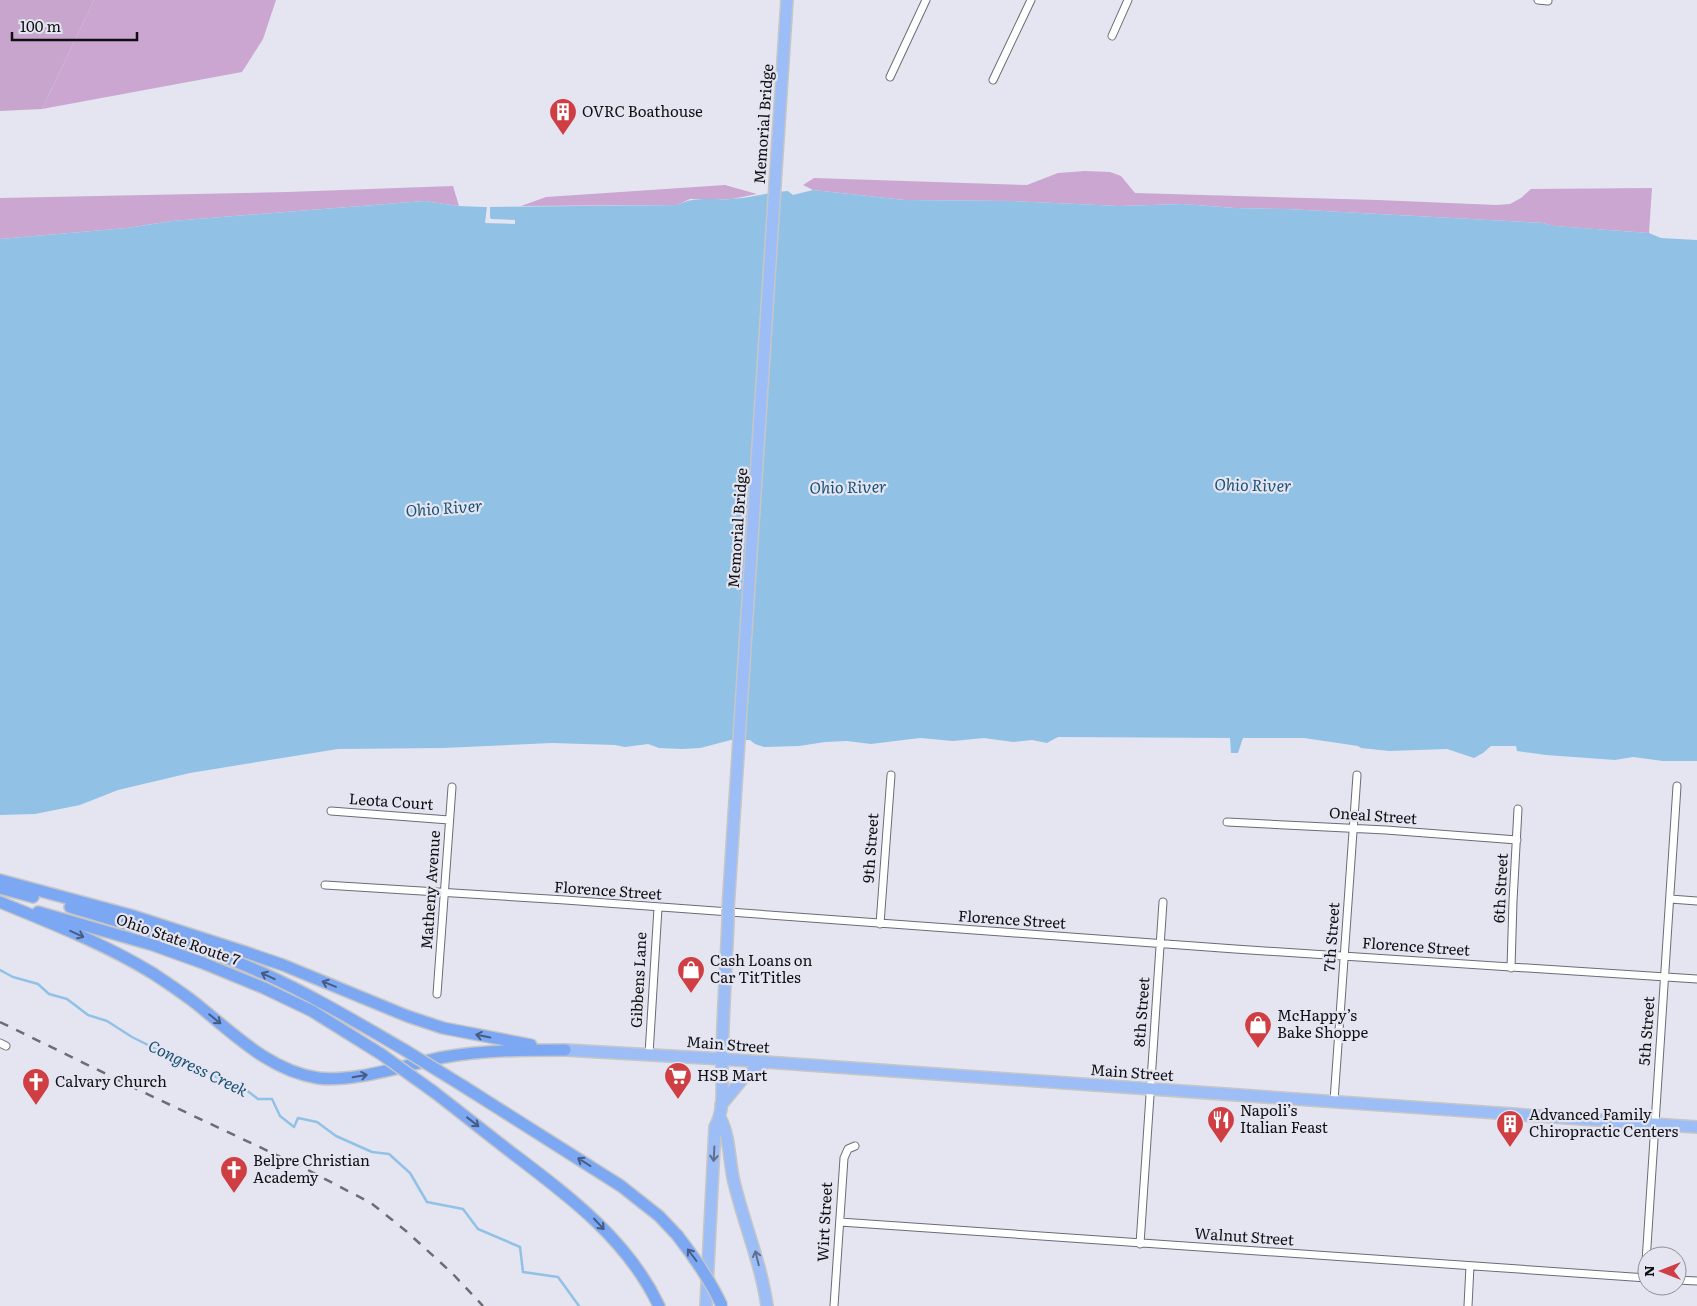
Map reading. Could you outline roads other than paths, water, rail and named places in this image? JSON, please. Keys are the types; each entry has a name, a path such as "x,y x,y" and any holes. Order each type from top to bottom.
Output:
{"highway":[{"path":"0,880 130,915 246,952 442,1028 499,1040 565,1050"},
{"path":"0,888 56,902 161,934 239,963 309,996 403,1049 621,1186 659,1216 677,1235 708,1277 722,1306"},
{"path":"0,902 112,951 156,976 193,1001 264,1056 285,1068 310,1077 341,1079 447,1057 487,1052 565,1050"},
{"name":"Ohio State Route 7","path":"0,902 93,926 203,963 286,998 338,1027 434,1092 566,1194 593,1218 637,1270 659,1306"}],"main road":[{"name":"Memorial Bridge","path":"720,1118 728,921 787,0"},
{"name":"Main Street","path":"565,1050 649,1054 1697,1127"},
{"path":"721,1105 744,1077 766,1062"},
{"path":"706,1306 715,1127 720,1118 725,1126 734,1180 756,1254 767,1306"}],"street":[{"path":"890,77 926,0"},
{"path":"993,80 1031,0"},
{"path":"1112,36 1128,0"},
{"path":"1538,0 1548,1"},
{"name":"9th Street","path":"880,924 890,775"},
{"name":"7th Street","path":"1334,1101 1357,775"},
{"name":"5th Street","path":"1648,1246 1677,786"},
{"name":"Matheny Avenue","path":"437,994 452,788"},
{"name":"6th Street","path":"1512,968 1513,901 1518,809"},
{"name":"Leota Court","path":"331,811 450,820"},
{"name":"Oneal Street","path":"1227,822 1517,840"},
{"name":"Florence Street","path":"326,885 1161,944 1697,979"},
{"path":"1670,899 1697,901"},
{"name":"8th Street","path":"1140,1244 1161,944 1162,902"},
{"name":"Gibbens Lane","path":"649,1054 658,908"},
{"name":"Wirt Street","path":"834,1306 844,1158 848,1149 856,1146"},
{"name":"Walnut Street","path":"840,1222 1140,1244 1637,1276"},
{"path":"1468,1306 1470,1266"}],"water":[{"name":"Ohio River","path":"813,190 905,200 1012,201 1119,206 1183,204 1543,223 1555,226 1649,233 1661,238 1697,240 1697,761 1663,761 1633,757 1615,760 1546,755 1517,751 1516,746 1491,746 1474,758 1447,749 1389,751 1304,738 1243,738 1238,753 1231,753 1230,738 1058,737 1047,743 1032,740 1013,742 984,738 953,741 920,738 871,744 847,741 799,746 764,747 750,740 731,740 700,748 682,749 659,748 648,744 625,747 552,743 443,748 338,749 190,773 118,790 80,805 35,814 0,815 0,239 127,228 172,221 424,201 483,207 677,205 697,199 731,199 788,191 793,195"}],"waterway":[{"name":"Congress Creek","path":"0,970 13,977 38,984 49,994 67,999 88,1015 107,1021 156,1049 177,1055 193,1068 211,1073 220,1080 241,1086 258,1099 272,1099 280,1116 294,1127 298,1118 317,1122 336,1136 372,1152 389,1154 410,1173 427,1202 463,1209 478,1229 520,1247 523,1272 558,1277 579,1306"}],"railway":[{"path":"0,1022 304,1168 371,1203 406,1231 452,1273 483,1306"}],"place":[{"name":"OVRC Boathouse","path":"563,136"},
{"name":"Cash Loans on Car TitTitles","path":"691,994"},
{"name":"McHappy’s Bake Shoppe","path":"1258,1049"},
{"name":"HSB Mart","path":"678,1100"},
{"name":"Calvary Church","path":"36,1106"},
{"name":"Napoli’s Italian Feast","path":"1221,1144"},
{"name":"Advanced Family Chiropractic Centers","path":"1510,1148"},
{"name":"Belpre Christian Academy","path":"234,1194"}]}
